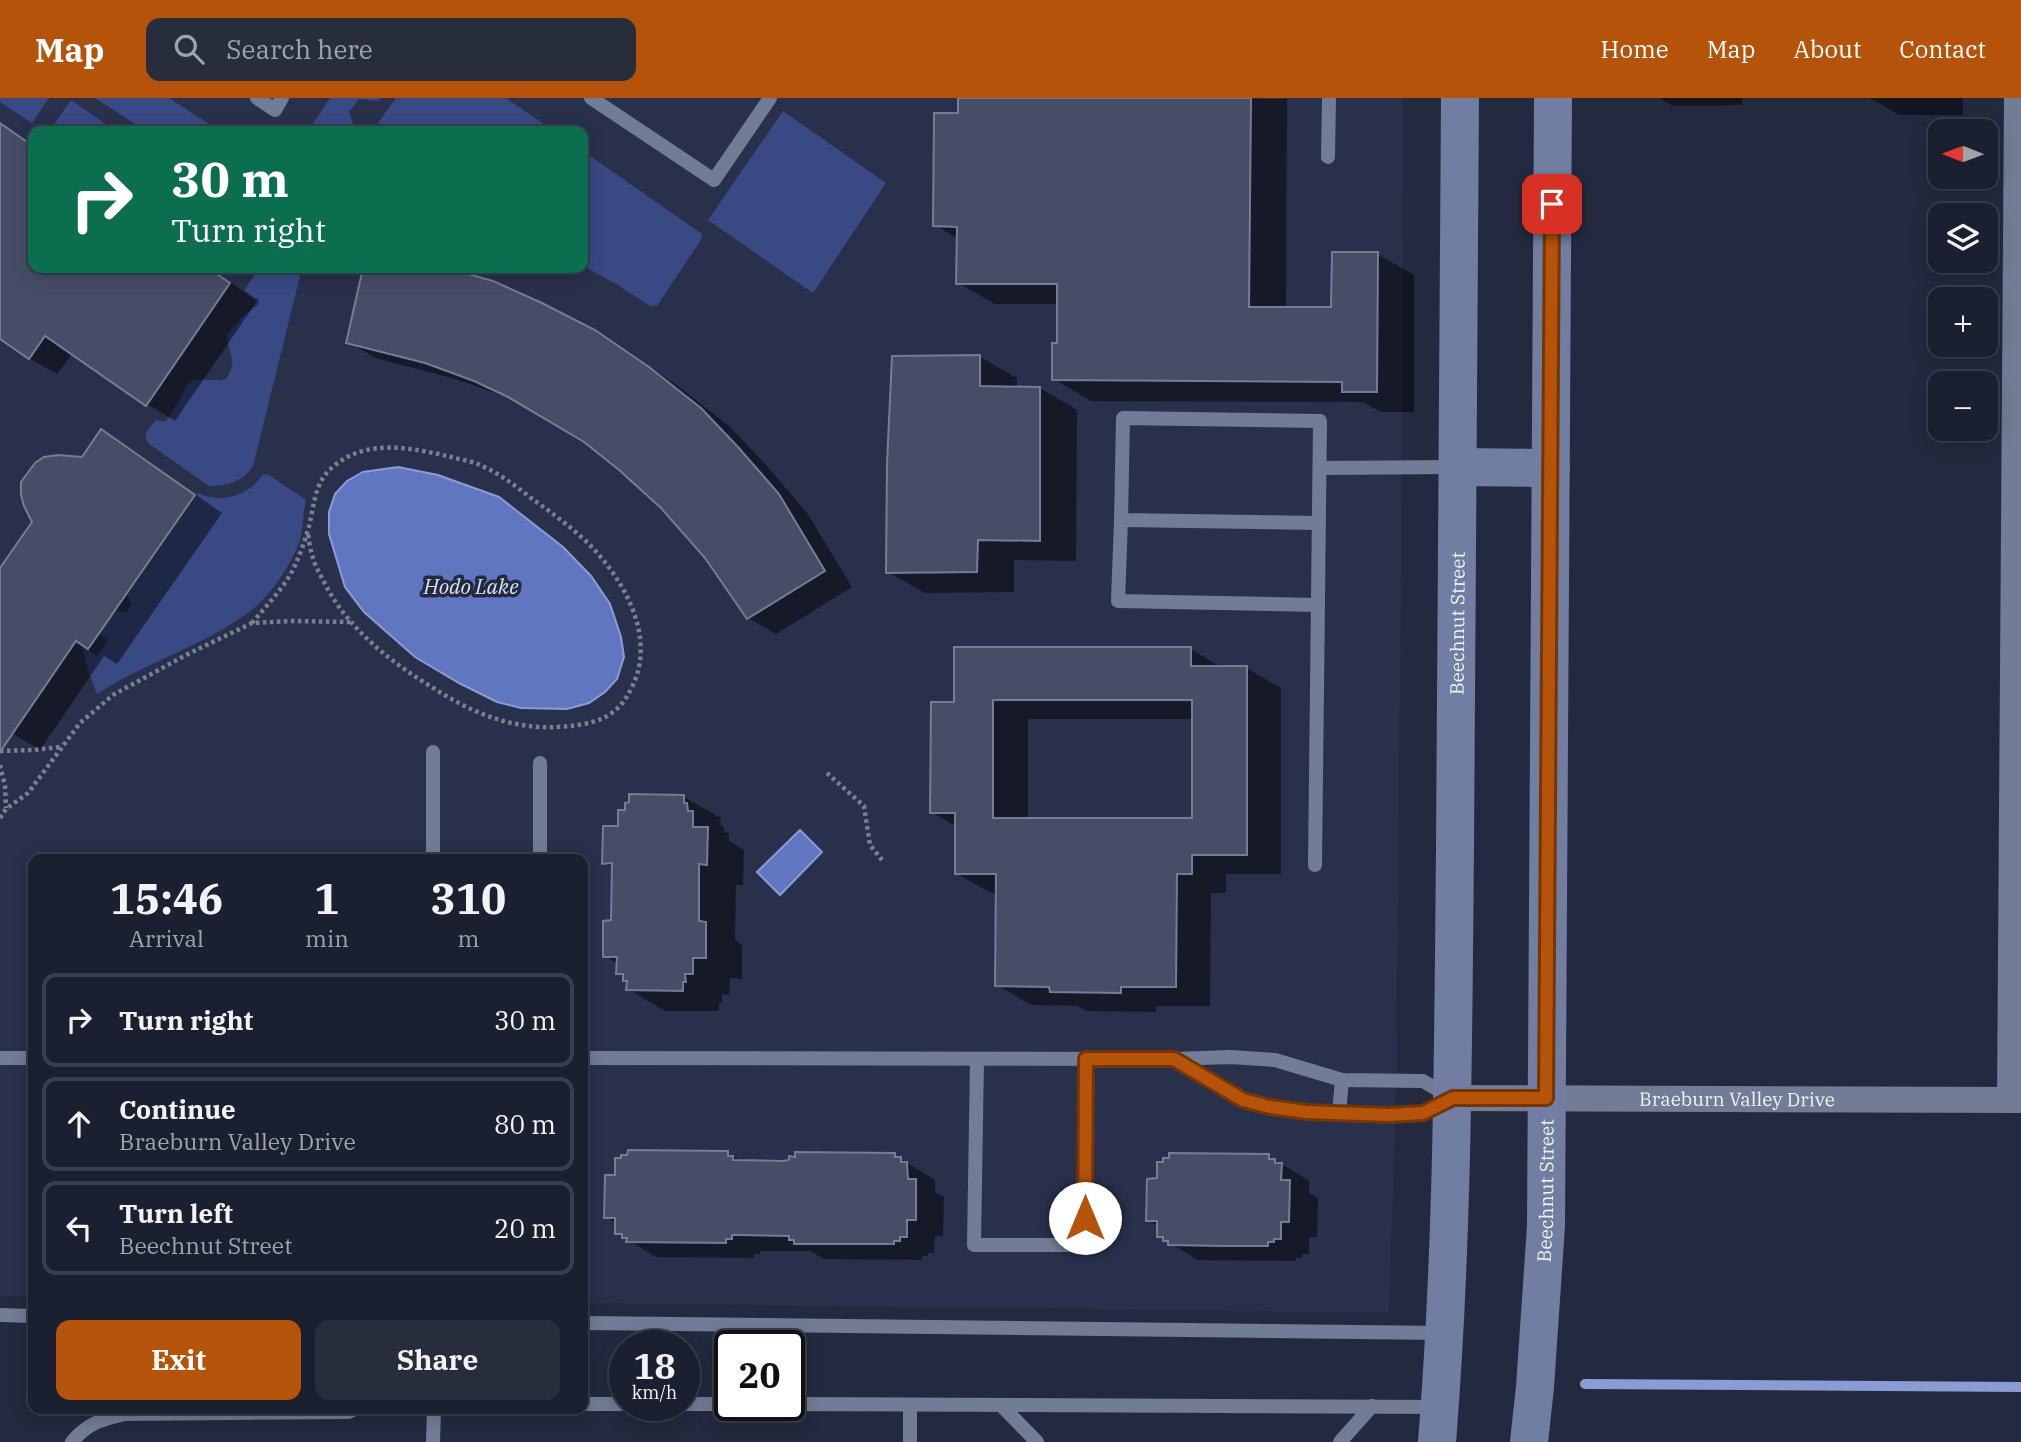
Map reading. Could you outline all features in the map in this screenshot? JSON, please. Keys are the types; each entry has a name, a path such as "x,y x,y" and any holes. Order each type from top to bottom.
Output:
{"main road":[{"name":"Beechnut Street","path":"1438,1424 1445,1334 1453,1098 1460,98"},
{"name":"Beechnut Street","path":"1529,1442 1546,1226 1553,98"},
{"path":"1459,467 1551,468"}],"street":[{"path":"2016,1100 2017,98"},
{"name":"Braeburn Valley Drive","path":"1453,1098 2016,1100"}],"lane":[{"path":"257,98 275,110 282,98"},
{"path":"591,98 713,180 770,98"},
{"path":"1328,157 1329,98"},
{"path":"1315,865 1320,468 1320,421 1123,418 1118,601 1318,605"},
{"path":"1320,468 1459,467"},
{"path":"1121,520 1319,523"},
{"path":"433,752 433,854"},
{"path":"540,763 540,854"},
{"path":"588,1058 1174,1059 1230,1056 1275,1060 1342,1080 1423,1082 1453,1098"},
{"path":"0,1058 28,1058"},
{"path":"977,1059 974,1245 1085,1245 1086,1059"},
{"path":"1174,1059 1243,1100 1270,1107 1306,1112 1389,1115 1423,1113 1453,1098"},
{"path":"1339,1114 1342,1080"},
{"path":"0,1315 28,1316"},
{"path":"588,1323 1445,1334"},
{"path":"588,1404 609,1404"},
{"path":"805,1404 1372,1406 1438,1424"},
{"path":"910,1405 910,1442"},
{"path":"1001,1405 1037,1442"},
{"path":"1340,1442 1372,1406"},
{"path":"72,1442 100,1419 125,1414"},
{"path":"433,1442 434,1414"}],"path":[{"path":"252,623 295,566 308,532 313,499 322,478 334,465 360,451 386,447 415,448 481,465 567,524 590,546 611,571 630,603 640,635 638,676 629,694 606,718 564,727 518,725 471,710 392,660 351,622 334,601 319,573 313,559 308,532"},
{"path":"0,818 6,809 27,793 80,723 113,695 252,623 351,622"},
{"path":"0,751 61,747"},
{"path":"0,765 5,786 6,809"},
{"path":"827,773 864,806 870,845 882,860"}],"shaded area":[{"path":"0,98 1403,98 1396,1097 1389,1313 588,1303 588,854 28,854 28,1296 0,1296"},
{"path":"0,98 49,98 32,123 0,102"},
{"path":"95,98 169,98 212,126 138,126"},
{"path":"330,98 381,98 378,101 359,99 349,112 354,126 311,126"},
{"path":"396,98 506,98 547,126 376,126"},
{"path":"71,100 109,126 53,126"},
{"path":"783,111 886,183 813,293 708,220"},
{"path":"588,154 702,234 701,240 657,306 650,306 588,269"},
{"path":"256,273 301,273 253,466 234,482 209,486 149,444 146,434 156,420 164,422 168,418 192,381 226,379 232,367 227,335 243,316 259,304 258,298 244,290"},
{"path":"264,474 306,500 299,543 277,583 262,601 228,626 97,694 82,646 97,656 108,640 42,595 54,578 111,618 116,611 124,612 131,604 127,595 198,493 217,498 235,495 250,488"}],"water":[{"name":"Hodo Lake","path":"398,467 438,475 499,497 563,547 591,576 610,604 621,637 624,657 617,679 605,692 589,703 567,709 521,708 497,702 415,657 364,612 345,587 329,534 329,512 335,494 347,481 363,472"},
{"path":"800,830 822,852 780,895 757,872"}],"building":[{"path":"958,98 1251,98 1249,307 1331,307 1332,252 1378,252 1377,392 1342,392 1342,382 1052,380 1052,343 1057,343 1057,284 956,284 957,227 933,226 934,113 958,113"},
{"path":"0,123 28,143 28,273 215,273 230,283 146,406 45,336 29,359 0,339"},
{"path":"362,273 465,273 493,281 542,303 595,330 649,367 701,408 779,494 825,571 747,619 705,558 661,508 584,442 508,397 474,381 425,363 346,343"},
{"path":"980,355 980,386 1040,387 1040,541 978,540 977,572 886,573 892,356"},
{"path":"101,429 195,495 88,649 76,641 0,752 0,568 32,522 24,506 21,482 35,463 44,457 82,457"},
{"path":"954,647 1191,647 1191,666 1247,666 1247,855 1192,855 1192,874 1177,874 1176,987 1121,987 1121,993 1050,992 1049,987 995,986 996,874 955,874 955,813 930,813 931,702 954,702","holes":["993,700 1192,700 1192,818 993,818"]},
{"path":"629,794 684,795 688,811 693,811 693,827 708,827 707,865 699,864 699,921 706,922 706,958 693,958 693,974 685,974 683,991 626,990 627,981 623,981 623,974 616,974 617,957 603,957 603,921 611,920 612,863 602,864 603,826 618,826 618,810 625,810"},
{"path":"628,1150 728,1151 728,1156 733,1156 733,1160 783,1161 789,1160 789,1156 795,1157 795,1152 895,1153 895,1157 901,1157 901,1162 907,1162 908,1179 916,1179 916,1220 907,1220 907,1237 900,1237 900,1241 894,1241 894,1244 794,1244 794,1240 789,1240 789,1236 739,1235 732,1235 732,1239 726,1239 726,1243 626,1242 627,1238 622,1238 622,1234 615,1234 615,1218 604,1218 605,1175 615,1175 615,1158 627,1155"},
{"path":"1169,1153 1269,1154 1269,1159 1282,1163 1281,1180 1290,1180 1289,1222 1281,1222 1281,1239 1268,1242 1268,1246 1225,1246 1168,1245 1168,1241 1163,1241 1163,1237 1157,1237 1157,1221 1146,1221 1147,1179 1157,1178 1157,1162 1169,1158"}],"waterway":[{"path":"1585,1384 2021,1387"}],"route":[{"path":"1085,1218 1086,1059 1174,1059 1243,1100 1306,1112 1389,1115 1423,1113 1453,1098 1546,1098 1552,204"}]}
